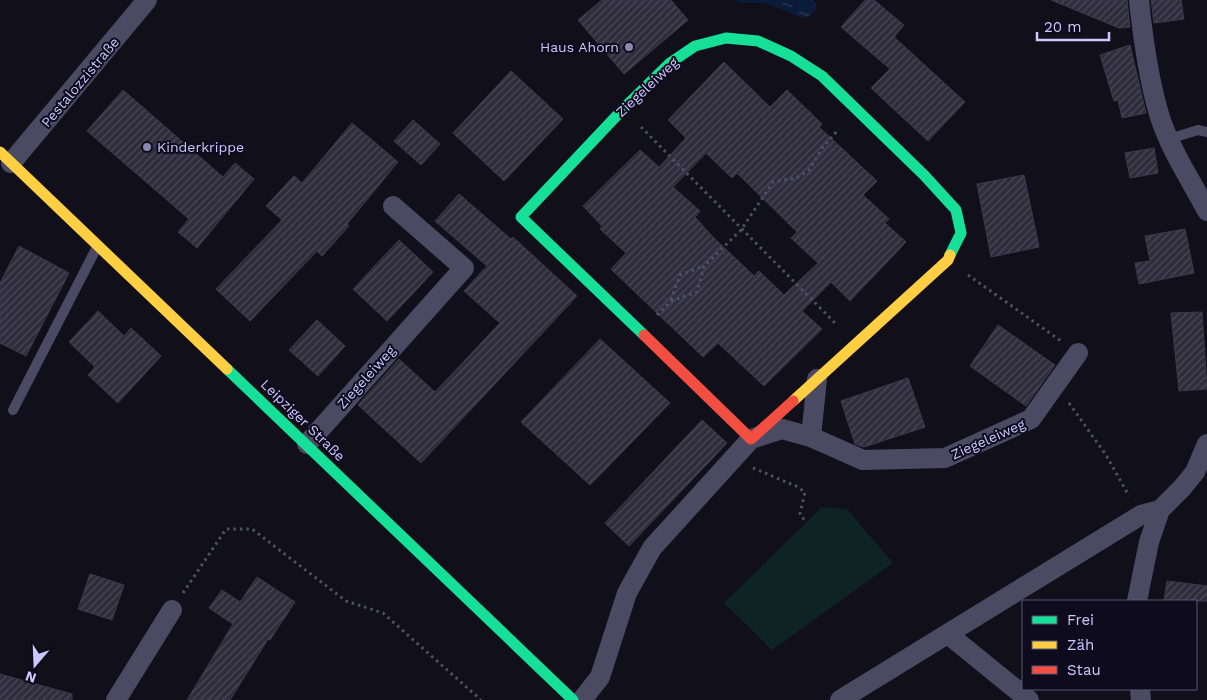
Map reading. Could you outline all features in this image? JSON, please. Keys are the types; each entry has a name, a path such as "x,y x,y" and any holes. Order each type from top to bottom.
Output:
{"street":[{"name":"Pestalozzistraße","path":"6,158 147,0"},
{"path":"1139,0 1144,48 1160,115 1169,139 1207,211"},
{"name":"Ziegeleiweg","path":"582,700 600,678 627,593 652,548 734,455 948,260 961,233 956,210 924,175 822,76 791,56 758,41 726,38 695,46 670,63 623,109 521,216 751,439"},
{"name":"Leipziger Straße","path":"6,158 574,700"},
{"name":"Ziegeleiweg","path":"307,444 464,268 394,206"},
{"name":"Ziegeleiweg","path":"751,439 782,429 811,437 863,460 945,458 1031,419 1078,353"},
{"path":"811,437 817,379"},
{"path":"840,700 1150,513 1195,472 1207,444"},
{"path":"1137,600 1150,542 1150,513"},
{"path":"116,700 172,610"},
{"path":"949,635 1029,700"}],"lane":[{"path":"1169,139 1198,130 1207,132"},
{"path":"13,410 98,245"}],"path":[{"path":"623,109 740,230 856,343"},
{"path":"671,301 680,275 704,266 740,230 773,182 796,178 809,170 823,147 856,110"},
{"path":"948,260 1078,353"},
{"path":"641,331 671,301 697,292 704,266"},
{"path":"1056,384 1150,513"},
{"path":"734,455 756,469 796,486 805,492 800,514 806,522"},
{"path":"172,610 226,530 252,529 346,601 383,613 481,700"}],"green space":[{"path":"822,507 847,509 893,563 772,650 724,603"}],"water":[{"path":"736,0 814,0 817,8 810,16 802,18 766,3 740,3"}],"building":[{"name":"Haus Ahorn","path":"602,0 671,0 688,20 624,74 578,20"},
{"path":"865,0 874,0 904,25 894,37 965,102 928,141 871,88 890,69 841,27"},
{"path":"1051,0 1127,0 1130,27 1119,28"},
{"path":"1151,0 1181,0 1184,19 1154,23"},
{"path":"1130,45 1146,113 1122,118 1118,100 1114,101 1100,55"},
{"path":"724,62 770,107 787,90 822,124 819,127 877,181 863,195 889,219 885,223 906,242 850,301 831,282 802,311 822,329 764,386 718,343 703,357 611,269 626,253 600,229 602,226 583,206 640,150 659,167 686,138 668,120","holes":["706,153 732,178 737,173 797,232 791,238 818,263 784,295 759,271 754,276 712,236 695,217 700,211 673,187"]},
{"path":"511,71 563,119 504,181 453,133"},
{"name":"Kinderkrippe","path":"123,90 223,177 235,163 254,179 197,248 178,232 189,219 87,131"},
{"path":"413,120 440,144 421,165 394,141"},
{"path":"352,123 398,162 347,224 349,226 322,256 317,251 250,321 216,289 282,220 266,206 294,176 302,183"},
{"path":"1154,148 1158,173 1130,178 1125,153"},
{"path":"1024,175 1039,247 991,257 977,184"},
{"path":"459,194 511,239 513,237 577,296 421,463 358,405 399,359 435,392 500,323 464,291 487,266 435,221"},
{"path":"1185,229 1194,273 1139,284 1135,263 1150,261 1145,236"},
{"path":"399,240 433,272 387,321 353,289"},
{"path":"19,246 69,273 26,356 0,343 0,283"},
{"path":"98,311 124,336 131,328 161,356 118,403 88,375 95,367 69,342"},
{"path":"1202,312 1207,389 1179,391 1171,313"},
{"path":"317,320 345,346 318,376 289,350"},
{"path":"998,325 1055,365 1026,406 970,366"},
{"path":"600,339 670,403 590,485 521,422"},
{"path":"908,378 925,427 864,447 855,444 841,401"},
{"path":"702,420 727,443 629,546 605,523"},
{"path":"90,574 124,585 112,620 78,609"},
{"path":"257,577 295,602 270,640 268,639 230,700 187,700 233,624 209,608 222,590 240,602"},
{"path":"1167,581 1207,586 1207,601 1164,600"},
{"path":"0,674 72,694 72,700 0,700"}],"traffic: fast":[{"path":"726,38 758,41 791,56 822,76 924,175 956,210 961,233 950,255"},
{"path":"644,335 521,217 623,109 670,63 695,46 726,38"},
{"path":"227,369 573,700"}],"traffic: slow":[{"path":"0,152 227,369"},
{"path":"793,401 948,260 950,255"}],"traffic: jam":[{"path":"644,335 751,439 793,401"}],"place":[{"name":"Haus Ahorn","path":"629,47"},
{"name":"Kinderkrippe","path":"147,147"}]}
